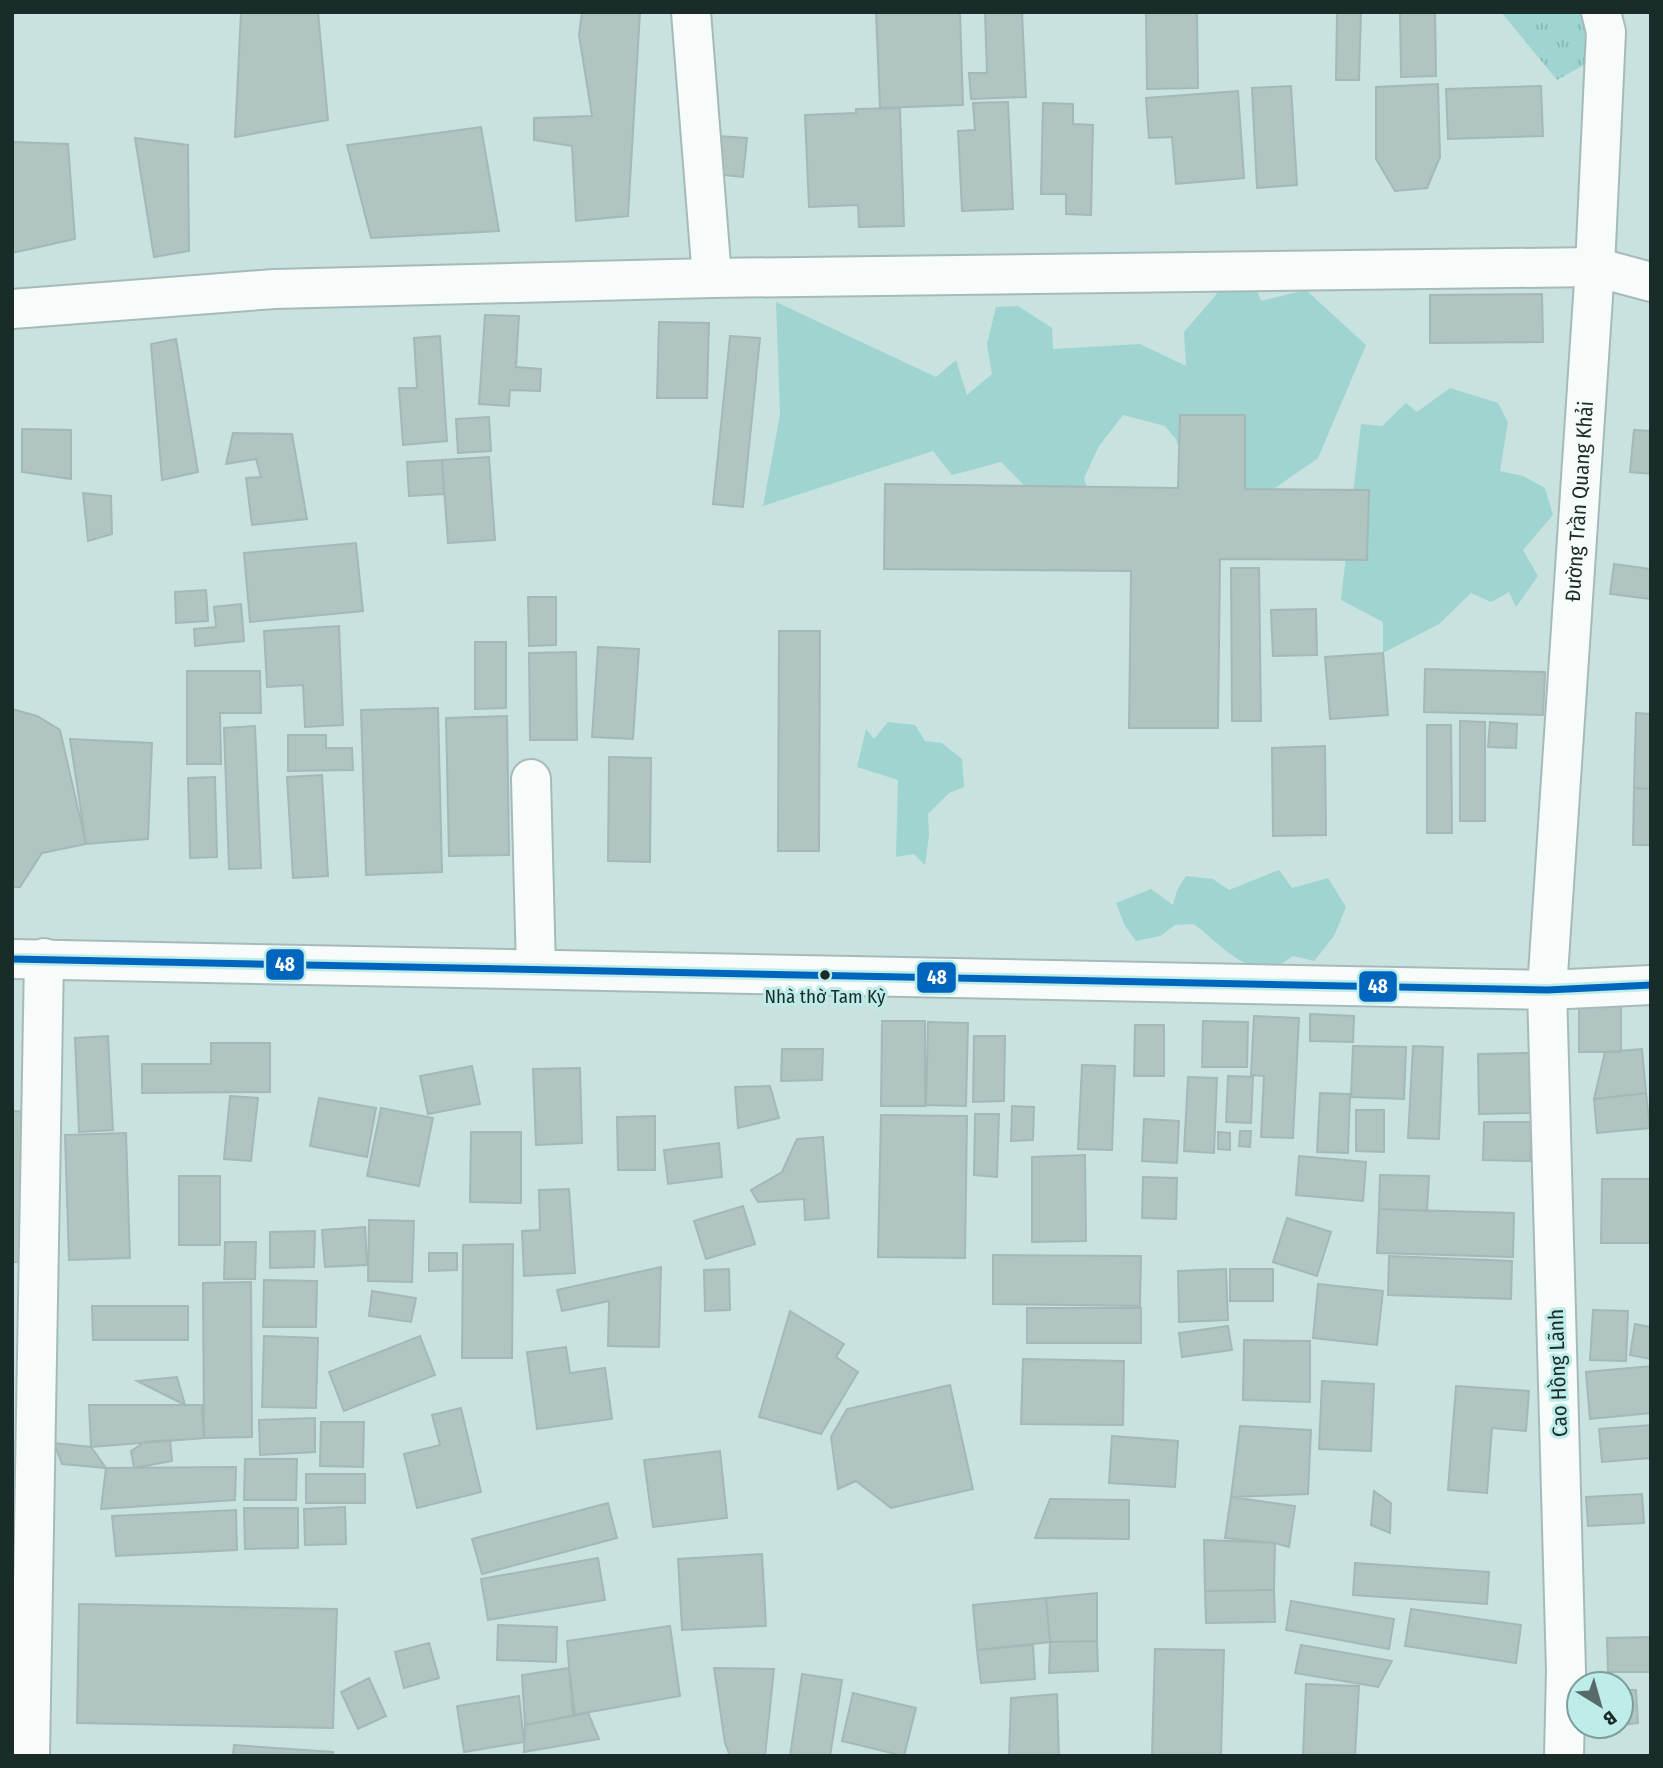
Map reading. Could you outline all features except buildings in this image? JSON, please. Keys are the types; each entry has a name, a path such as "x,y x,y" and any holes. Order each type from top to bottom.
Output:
{"street":[{"path":"691,12 712,278"},
{"name":"Đường Trần Quang Khải","path":"1547,990 1595,267 1606,32 1601,12"},
{"path":"12,309 274,289 712,278 1595,267 1651,282"},
{"path":"531,779 536,969"},
{"path":"30,1756 28,958 1547,990 1651,985"},
{"name":"Cao Hồng Lãnh","path":"1547,990 1566,1671 1564,1756"}],"green space":[{"path":"1501,12 1587,12 1593,60 1557,80"},
{"path":"1254,281 1261,301 1306,290 1366,345 1318,458 1232,518 1204,527 1176,439 1165,426 1123,415 1099,446 1084,478 1095,516 1033,494 1001,462 952,475 933,451 763,506 780,415 776,302 936,377 956,360 967,395 992,374 987,344 996,307 1018,306 1052,328 1053,349 1140,344 1186,366 1184,332 1221,289"},
{"path":"1450,388 1498,403 1508,422 1500,471 1523,476 1545,488 1553,515 1523,550 1538,576 1516,607 1509,592 1491,602 1471,593 1439,624 1383,653 1383,622 1341,600 1361,424 1382,426 1406,403 1417,412"},
{"path":"888,722 915,725 925,741 942,743 962,759 964,787 949,793 928,814 929,835 925,865 914,854 896,857 898,780 857,767 866,729 874,739"},
{"path":"1279,870 1292,888 1328,878 1346,907 1334,936 1314,961 1293,956 1274,967 1252,965 1231,954 1194,924 1175,925 1160,936 1136,941 1125,926 1116,903 1151,889 1173,905 1177,890 1186,876 1213,879 1229,890"}],"transit line":[{"name":"48","path":"12,959 1547,990 1651,985"}],"place":[{"name":"Nhà thờ Tam Kỳ","path":"825,975"}]}
